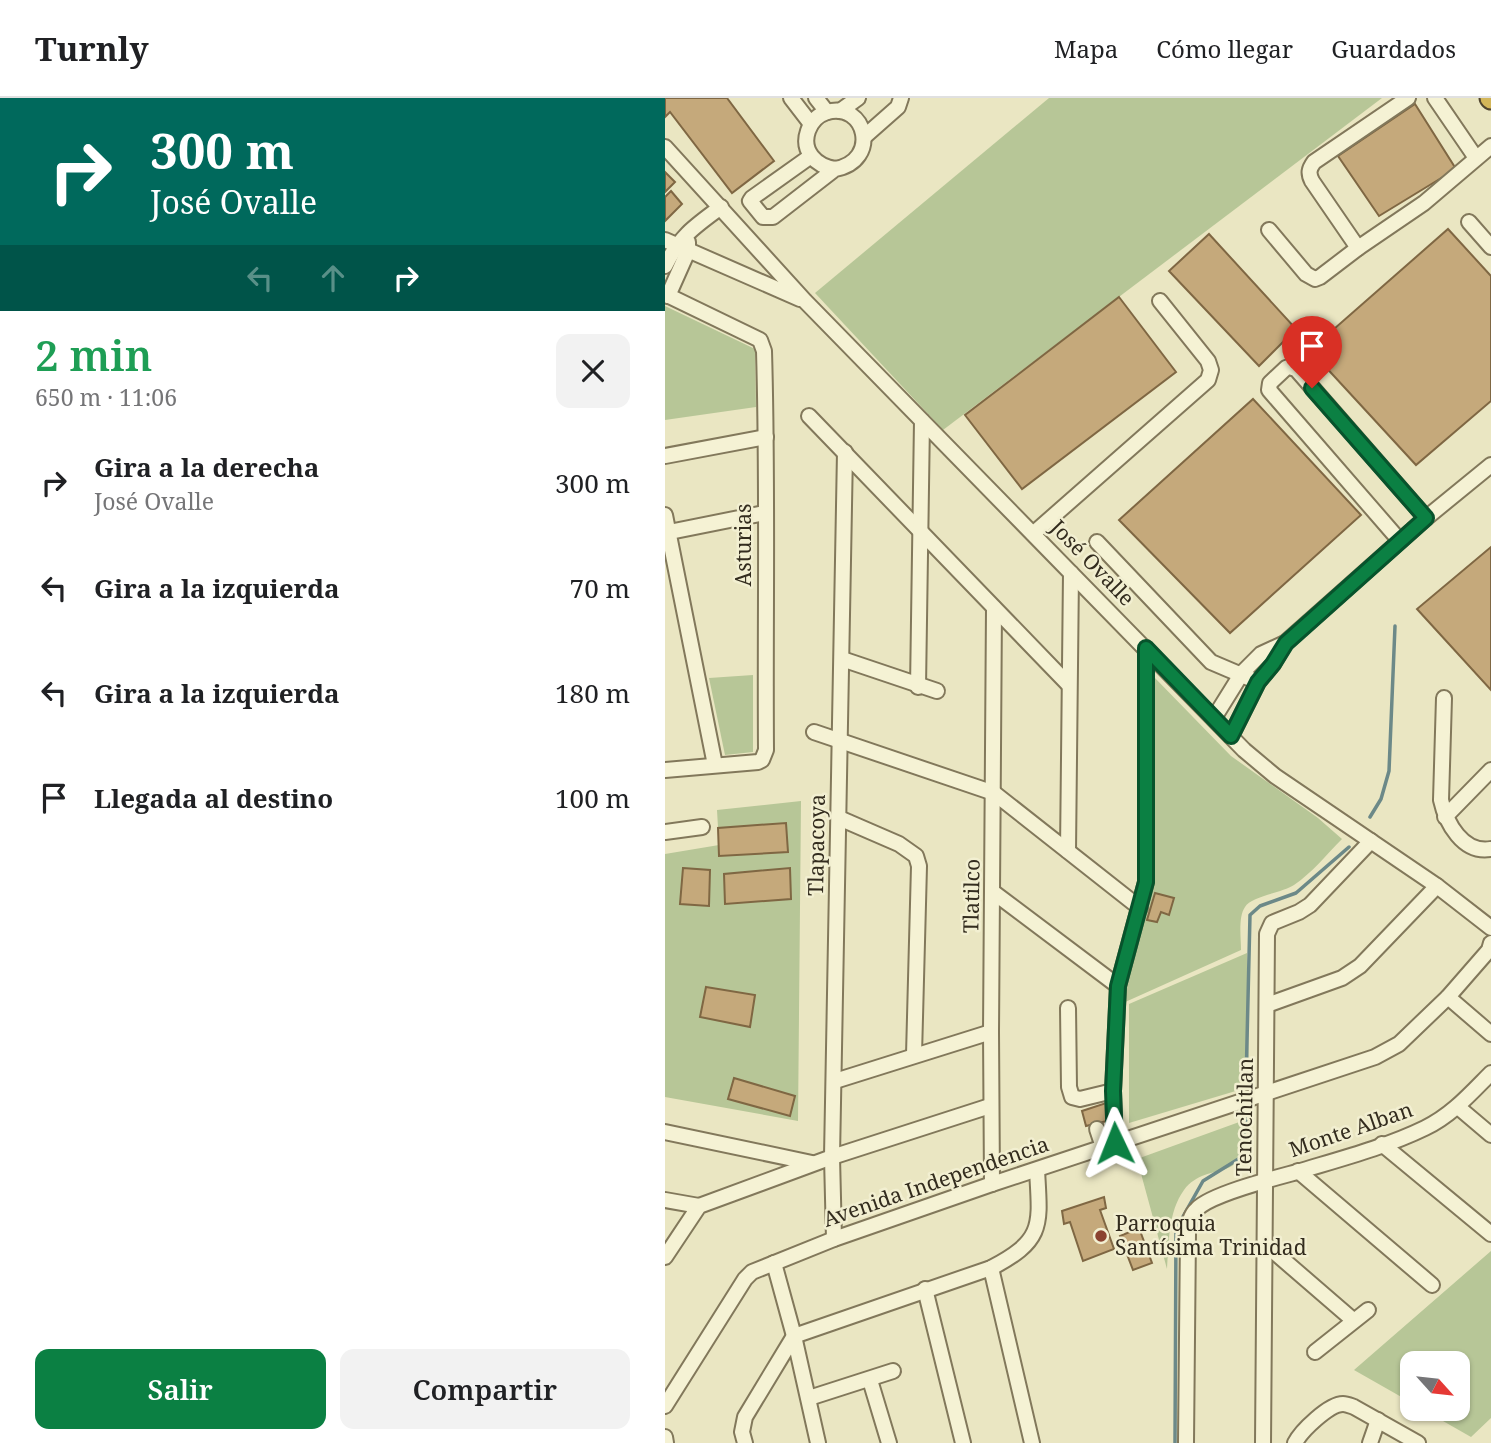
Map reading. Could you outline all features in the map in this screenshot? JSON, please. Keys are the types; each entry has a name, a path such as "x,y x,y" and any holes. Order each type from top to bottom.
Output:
{"street":[{"path":"791,98 811,124"},
{"path":"811,156 752,198 752,206 763,217 773,217 835,169 853,163 863,147 864,137 856,120 833,112 816,98"},
{"path":"835,169 826,168 811,156 806,138 811,124 858,98"},
{"path":"864,137 898,107 901,98"},
{"path":"1358,248 1312,181 1310,168 1314,162 1408,98"},
{"path":"1434,98 1476,158"},
{"name":"José Ovalle","path":"665,146 805,301 1231,736 1275,776 1437,886 1491,928"},
{"path":"1269,230 1306,274 1320,277 1400,221 1491,146"},
{"path":"665,266 676,245 689,230 721,207"},
{"path":"1469,222 1491,247"},
{"path":"676,245 805,301"},
{"path":"666,295 676,245"},
{"name":"Asturias","path":"666,295 755,336 764,351 767,437 764,513 766,750 758,762 715,765"},
{"path":"1034,533 1208,380 1211,370 1208,361 1160,301"},
{"path":"1400,541 1269,390 1270,383 1286,368 1296,369 1426,518"},
{"path":"809,416 1068,684"},
{"path":"918,687 922,421"},
{"path":"665,456 767,437"},
{"name":"Tlapacoya","path":"834,1239 832,1157 845,452"},
{"path":"1231,736 1258,682 1286,643 1426,518 1491,465"},
{"path":"667,532 764,513"},
{"path":"665,515 715,765 665,770"},
{"path":"1097,542 1211,662 1258,682"},
{"path":"1068,851 1071,573"},
{"name":"Tlatilco","path":"992,1184 994,608"},
{"path":"1214,718 1242,673 1261,654 1286,643"},
{"path":"1109,1145 1118,986 1140,908 1148,857 1146,648"},
{"path":"842,659 918,687 937,691"},
{"path":"1444,698 1441,800 1445,817 1452,830 1474,848 1491,849"},
{"path":"814,732 994,793 1140,908"},
{"path":"1445,817 1491,770"},
{"path":"839,818 899,844 916,856 919,866 914,1055"},
{"path":"665,832 702,827"},
{"name":"Tenochitlan","path":"1263,1443 1266,1180 1262,1093 1269,927 1272,923 1310,905 1362,836"},
{"path":"1267,1004 1342,978 1360,966 1437,886"},
{"path":"993,892 1118,986"},
{"name":"Avenida Independencia","path":"665,1406 752,1272 834,1239 992,1184 1390,1051 1448,997 1490,947"},
{"path":"1448,997 1491,1034"},
{"path":"1068,1008 1072,1097 1080,1099 1113,1091"},
{"path":"835,1081 991,1032"},
{"name":"Monte Alban","path":"1186,1443 1189,1223 1196,1209 1204,1202 1266,1180 1423,1129 1458,1107 1491,1073"},
{"path":"665,1200 699,1206 832,1157 991,1106"},
{"path":"1458,1107 1491,1135"},
{"path":"1097,1129 1109,1145"},
{"path":"665,1132 814,1164"},
{"path":"1382,1144 1491,1234"},
{"path":"745,1443 742,1432 745,1417 794,1336 991,1268 1016,1255 1028,1243 1036,1227 1039,1214 1037,1170"},
{"path":"1298,1171 1431,1285"},
{"path":"665,1258 699,1206"},
{"path":"1265,1244 1353,1320"},
{"path":"774,1263 818,1443"},
{"path":"991,1268 1032,1443"},
{"path":"925,1289 963,1443"},
{"path":"1315,1352 1367,1310"},
{"path":"809,1398 893,1371"},
{"path":"870,1380 889,1443"},
{"path":"1295,1443 1306,1427 1335,1406 1344,1404 1418,1443"},
{"path":"1370,1443 1378,1420"},
{"path":"665,1437 666,1443"}],"green space":[{"path":"1049,98 1382,98 943,430 815,293"},
{"path":"665,306 755,349 756,407 665,420"},
{"path":"753,675 753,752 725,755 709,678"},
{"path":"1154,677 1231,756 1318,818 1342,839 1294,885 1248,903 1241,916 1241,950 1123,1003 1154,870"},
{"path":"801,801 798,1121 665,1097 665,854 719,845 717,810"},
{"path":"1247,953 1249,1087 1129,1123 1129,1004"},
{"path":"1242,1121 1243,1142 1240,1156 1234,1164 1194,1180 1179,1199 1170,1228 1167,1269 1137,1159"},
{"path":"1491,1251 1491,1418 1471,1437 1443,1421 1470,1421 1470,1351 1400,1351 1400,1396 1354,1370"}],"building":[{"path":"665,98 727,98 774,161 732,193 670,112 665,117"},
{"path":"1415,104 1456,169 1379,216 1338,156"},
{"path":"665,172 675,182 665,192"},
{"path":"671,191 682,204 665,221 665,197"},
{"path":"1448,229 1491,276 1491,401 1416,465 1310,350"},
{"path":"1209,234 1296,329 1259,366 1169,271"},
{"path":"1119,297 1176,372 1022,489 965,415"},
{"path":"1253,399 1361,515 1230,633 1119,520"},
{"path":"1491,547 1491,690 1417,609"},
{"path":"786,823 788,852 719,856 718,828"},
{"path":"683,868 710,870 709,906 680,904"},
{"path":"790,868 791,899 725,904 724,874"},
{"path":"1155,893 1174,898 1169,915 1161,912 1157,922 1147,920"},
{"path":"706,987 755,995 750,1027 700,1017"},
{"path":"734,1078 795,1096 790,1116 728,1099"},
{"path":"1106,1103 1107,1121 1086,1126 1082,1111"},
{"path":"1104,1197 1106,1208 1100,1210 1114,1249 1083,1261 1070,1222 1064,1224 1062,1211"},
{"path":"1139,1228 1152,1263 1133,1270 1120,1236"}],"waterway":[{"path":"1370,817 1381,799 1389,771 1395,626"},
{"path":"1246,1083 1250,915 1260,906 1296,893 1349,847"},
{"path":"1175,1443 1176,1229 1203,1181 1240,1158 1246,1118"}],"place":[{"name":"Parroquia Santísima Trinidad","path":"1101,1236"}],"route":[{"path":"1115,1143 1113,1091 1118,986 1140,908 1148,857 1146,648 1231,736 1258,682 1286,643 1426,518 1312,388"}]}
